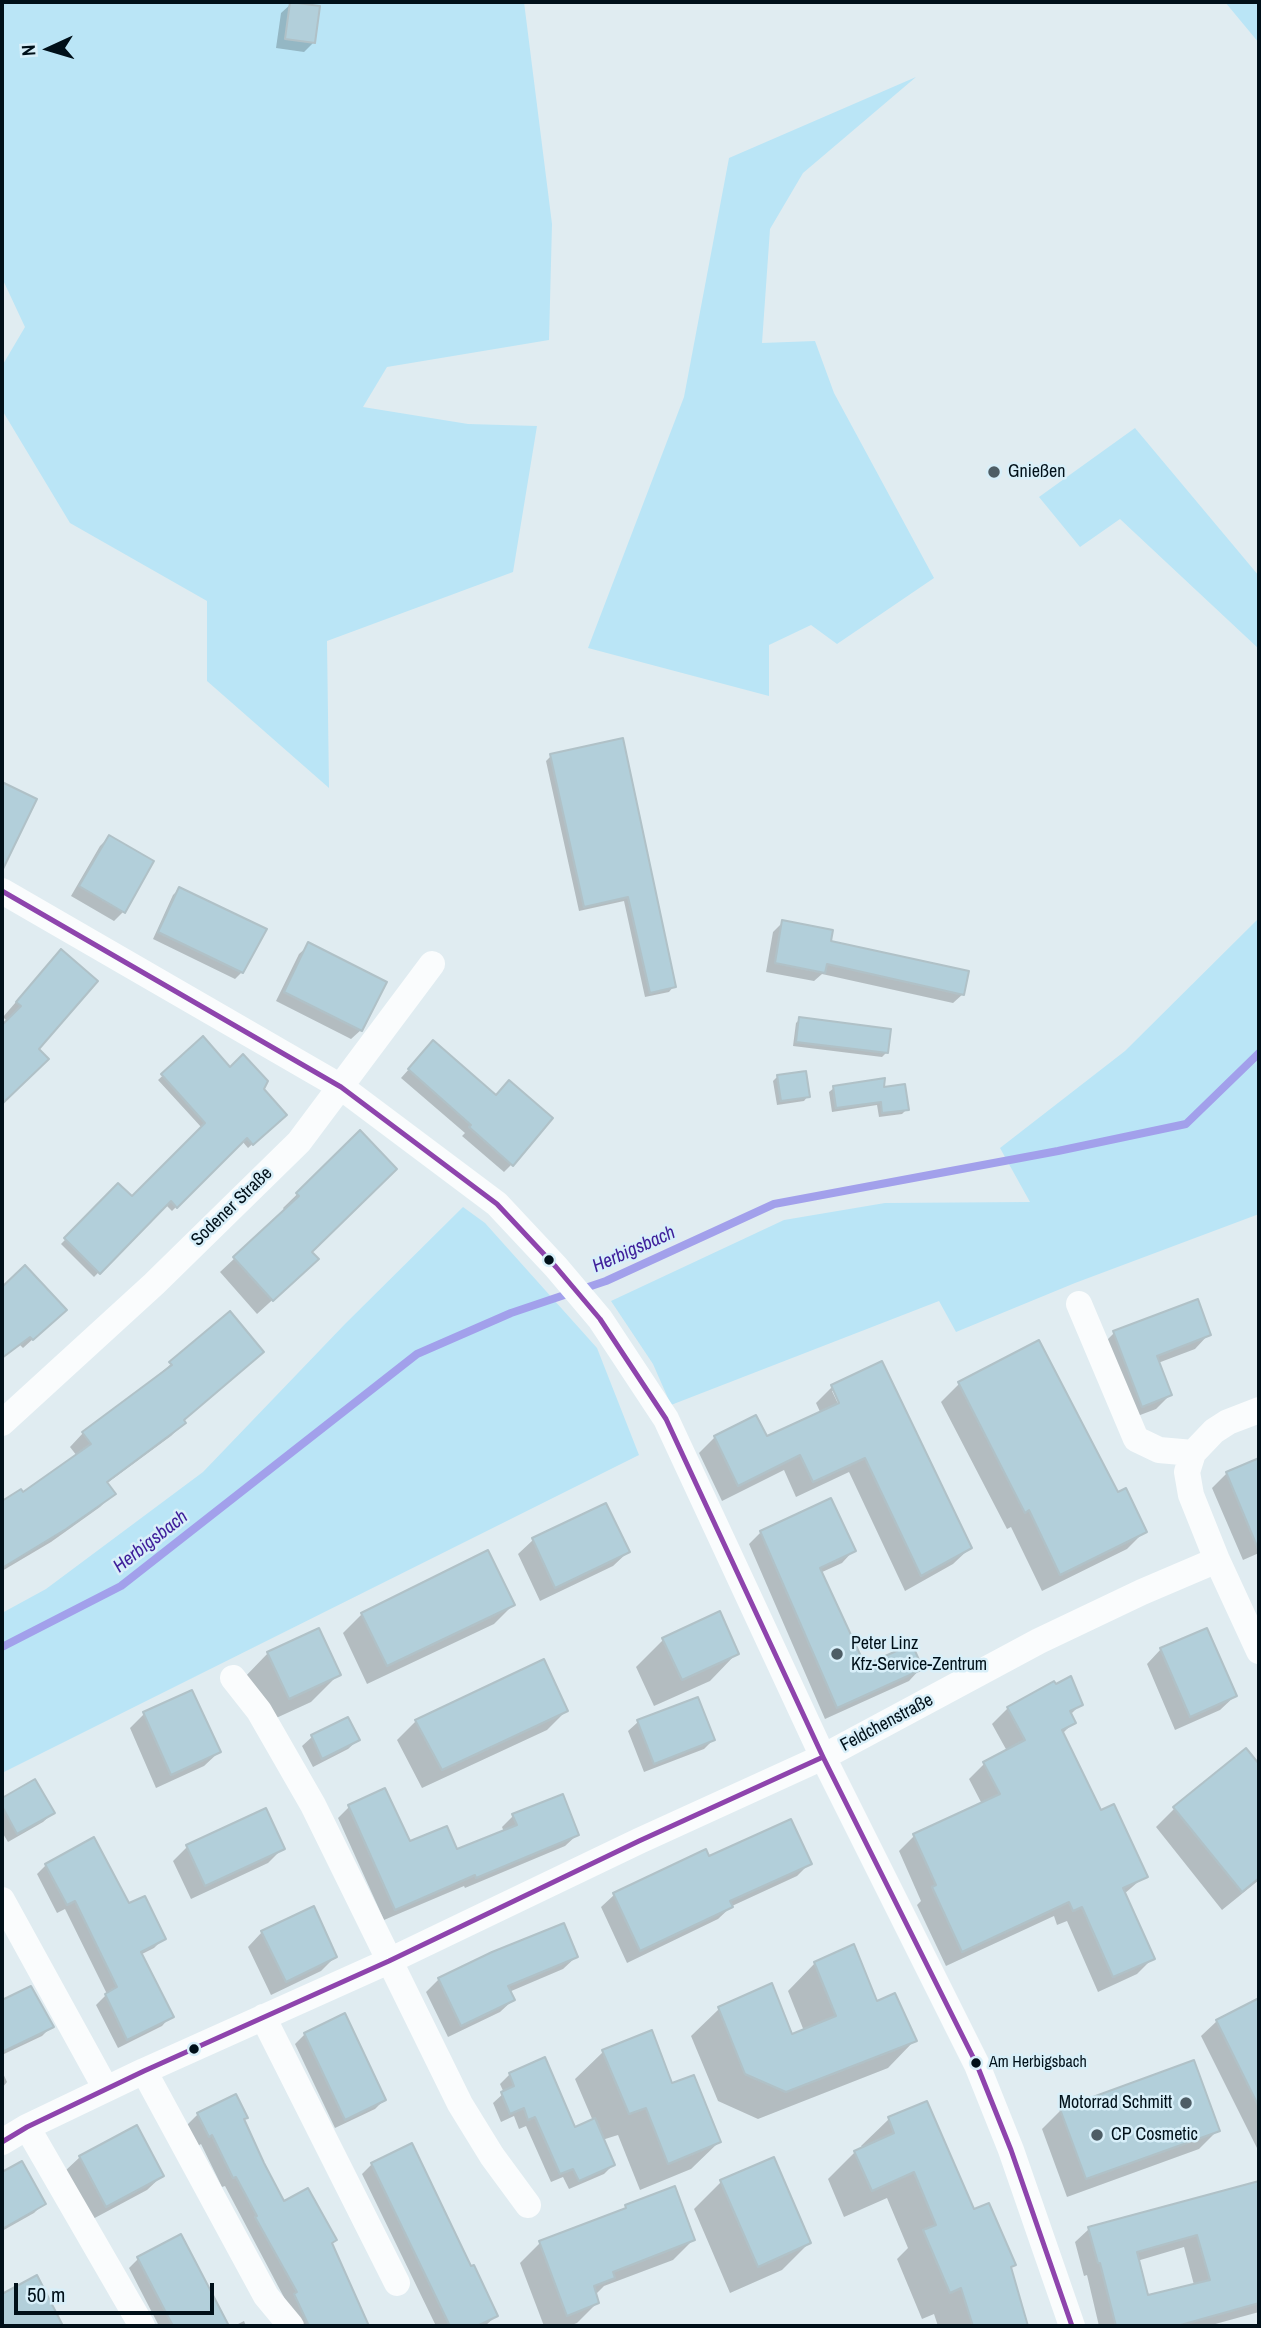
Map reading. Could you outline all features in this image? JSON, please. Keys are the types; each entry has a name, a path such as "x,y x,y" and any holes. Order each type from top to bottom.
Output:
{"street":[{"path":"2,891 341,1087 496,1204 556,1267 600,1319 666,1419 823,1757 977,2065 1011,2150 1072,2326"},
{"name":"Sodener Straße","path":"2,1423 154,1284 299,1143 432,964"},
{"path":"1079,1304 1136,1439 1159,1450 1193,1453"},
{"path":"1259,1410 1228,1422 1214,1431 1193,1453 1187,1472 1191,1495 1217,1560 1259,1651"},
{"name":"Feldchenstraße","path":"2,2141 144,2071 389,1961 639,1840 823,1757 1040,1641 1142,1592 1217,1560"},
{"path":"233,1678 260,1711 313,1805 460,2104 492,2156 528,2205"},
{"path":"2,1900 106,2089"},
{"path":"263,2017 397,2283"},
{"path":"144,2071 265,2296 291,2326"},
{"path":"27,2127 142,2326"}],"shaded area":[{"path":"2,2 524,2 552,224 549,340 387,367 363,407 468,424 537,426 513,572 327,641 329,788 207,681 207,601 70,523 2,410 2,366 25,327 2,278"},
{"path":"1225,2 1259,2 1259,43"},
{"path":"916,77 803,173 770,229 762,343 815,341 834,393 934,578 837,644 811,625 769,645 769,696 588,648 684,397 729,158"},
{"path":"1135,428 1259,576 1259,649 1120,519 1080,547 1039,497"},
{"path":"1259,918 1259,1214 1075,1283 956,1332 939,1301 671,1405 653,1364 611,1301 784,1220 885,1203 1030,1202 1000,1148 1125,1051"},
{"path":"463,1207 485,1223 597,1348 639,1455 2,1773 2,1613 46,1589 203,1472 345,1324"}],"building":[{"path":"290,2 320,6 315,43 285,39"},
{"path":"623,738 676,987 650,993 628,897 584,907 550,754"},
{"path":"2,782 37,799 2,871"},
{"path":"109,835 154,861 125,913 79,886"},
{"path":"179,887 267,929 243,973 158,932"},
{"path":"782,920 833,930 831,941 969,971 964,995 827,964 825,973 775,963"},
{"path":"308,942 387,982 362,1031 284,992"},
{"path":"61,949 98,981 39,1049 49,1059 2,1104 2,1025 21,1006 16,1002"},
{"path":"799,1017 891,1029 888,1053 796,1042"},
{"path":"203,1036 230,1067 243,1054 268,1081 264,1089 287,1115 253,1145 247,1138 177,1208 171,1201 100,1274 64,1238 118,1183 132,1196 205,1123 161,1074"},
{"path":"433,1040 496,1095 509,1080 553,1118 513,1166 408,1069"},
{"path":"806,1071 810,1097 781,1101 777,1075"},
{"path":"885,1078 884,1087 905,1084 909,1110 882,1113 881,1102 836,1108 833,1086"},
{"path":"360,1130 397,1169 312,1252 319,1259 273,1301 233,1257 299,1196 296,1193"},
{"path":"25,1265 67,1310 33,1340 30,1337 2,1358 2,1287"},
{"path":"1198,1299 1211,1335 1157,1356 1172,1395 1142,1407 1113,1331"},
{"path":"230,1311 264,1352 184,1420 186,1423 107,1482 116,1494 66,1529 2,1568 2,1501 21,1489 23,1492 91,1444 82,1432 172,1365 169,1362"},
{"path":"1039,1340 1118,1492 1126,1488 1147,1532 1060,1575 1029,1510 1025,1513 958,1382"},
{"path":"882,1361 972,1548 921,1576 865,1458 813,1482 800,1455 738,1486 714,1436 756,1415 767,1436 839,1403 831,1385"},
{"path":"1259,1458 1259,1551 1226,1472"},
{"path":"831,1498 856,1551 820,1568 865,1665 912,1644 923,1669 837,1708 760,1531"},
{"path":"606,1503 630,1552 555,1588 532,1538"},
{"path":"488,1550 515,1605 387,1666 361,1613"},
{"path":"720,1611 739,1654 682,1680 662,1638"},
{"path":"319,1628 341,1675 289,1699 267,1652"},
{"path":"1207,1628 1237,1696 1190,1717 1160,1648"},
{"path":"544,1659 568,1711 442,1770 415,1720"},
{"path":"1071,1676 1083,1705 1070,1711 1076,1723 1062,1730 1101,1810 1114,1804 1148,1877 1123,1888 1155,1959 1113,1977 1082,1907 1073,1911 1069,1902 962,1952 932,1887 936,1885 913,1834 1000,1794 983,1762 1025,1740 1007,1707 1054,1681 1056,1684"},
{"path":"192,1690 221,1752 171,1775 143,1712"},
{"path":"698,1697 715,1740 654,1764 637,1720"},
{"path":"348,1717 360,1740 322,1759 311,1735"},
{"path":"1246,1748 1259,1764 1259,1878 1242,1892 1173,1807"},
{"path":"35,1779 55,1813 17,1834 2,1806 2,1798"},
{"path":"385,1788 410,1841 447,1826 457,1849 517,1825 512,1814 563,1794 579,1835 476,1878 475,1875 395,1910 348,1805"},
{"path":"266,1808 285,1849 205,1886 186,1845"},
{"path":"791,1819 812,1864 730,1901 733,1907 640,1951 613,1893 706,1849 709,1856"},
{"path":"94,1837 129,1903 145,1896 166,1939 141,1952 174,2017 127,2040 105,1994 117,1987 75,1901 67,1905 45,1864"},
{"path":"314,1906 337,1957 286,1982 261,1931"},
{"path":"564,1923 578,1957 508,1986 515,2000 461,2026 438,1978 492,1952"},
{"path":"854,1944 877,2001 895,1993 917,2041 786,2092 745,2074 718,2007 772,1983 792,2034 836,2016 814,1962"},
{"path":"31,1986 54,2027 2,2052 2,2000"},
{"path":"1259,1998 1259,2107 1216,2020"},
{"path":"345,2013 386,2100 345,2120 304,2033"},
{"path":"652,2030 672,2083 694,2075 721,2142 668,2164 646,2108 629,2114 602,2050"},
{"path":"545,2057 575,2127 595,2118 615,2165 579,2181 573,2169 560,2174 535,2117 528,2120 524,2108 510,2114 501,2092 514,2086 509,2073"},
{"path":"1194,2060 1220,2131 1086,2179 1060,2109"},
{"path":"236,2094 248,2118 244,2119 284,2201 308,2188 337,2240 332,2243 369,2326 309,2326 294,2294 297,2292 236,2177 233,2178 212,2135 209,2137 197,2113"},
{"path":"927,2101 974,2209 989,2203 1016,2265 1011,2267 1028,2326 973,2326 961,2288 950,2293 923,2230 936,2225 914,2172 872,2191 854,2151 894,2133 888,2117"},
{"path":"137,2125 164,2176 106,2207 79,2156"},
{"path":"412,2143 498,2316 477,2326 450,2326 371,2163"},
{"path":"774,2157 811,2243 758,2267 720,2180"},
{"path":"22,2161 46,2204 2,2229 2,2172"},
{"path":"1259,2181 1259,2303 1177,2326 1116,2326 1088,2227","holes":["1197,2235 1210,2280 1148,2295 1137,2252"]},
{"path":"675,2186 695,2240 613,2272 615,2278 594,2286 599,2303 567,2316 539,2241"},
{"path":"181,2234 229,2326 173,2326 137,2257"},
{"path":"37,2275 63,2326 2,2326 2,2294"}],"waterway":[{"name":"Herbigsbach","path":"2,1647 121,1586 417,1354 511,1313 606,1281 774,1204 1058,1151 1186,1124 1259,1053"}],"transit line":[{"path":"2,891 341,1087 497,1204 600,1319 666,1419 823,1757 977,2065 1011,2150 1072,2326"},
{"path":"2,2142 27,2127 144,2071 389,1961 639,1841 823,1757"}],"place":[{"name":"Gnießen","path":"994,472"},
{"name":"Peter Linz Kfz-Service-Zentrum","path":"837,1654"},
{"name":"Am Herbigsbach","path":"976,2063"},
{"name":"Motorrad Schmitt","path":"1186,2103"},
{"name":"CP Cosmetic","path":"1097,2135"}]}
